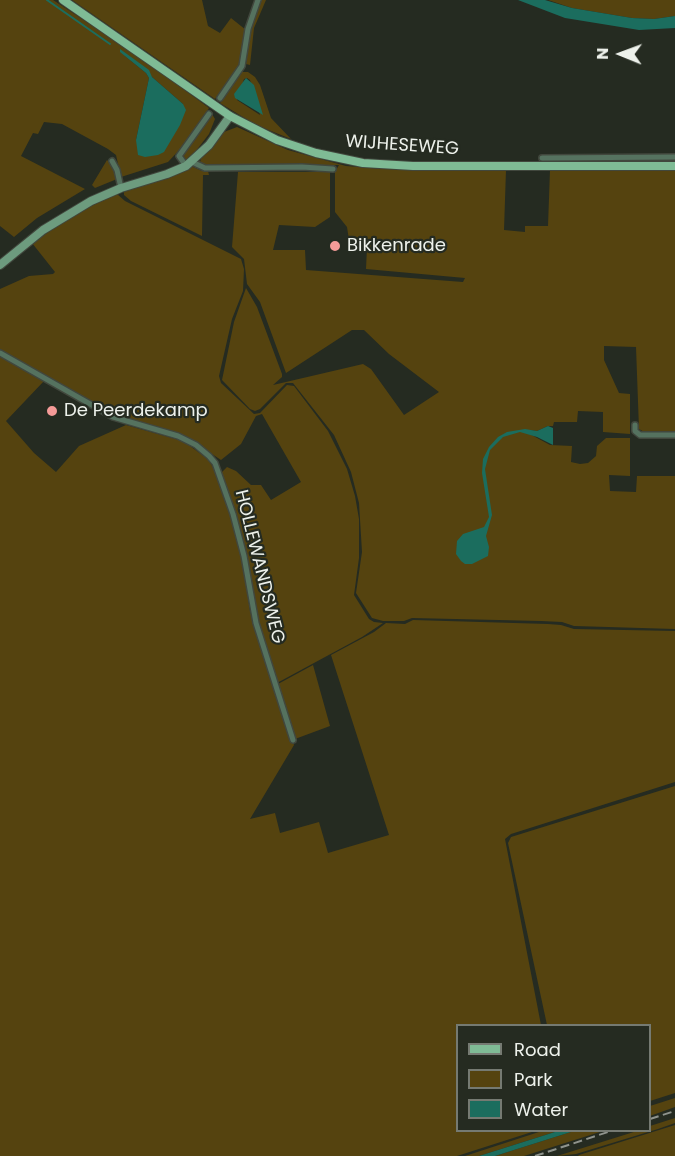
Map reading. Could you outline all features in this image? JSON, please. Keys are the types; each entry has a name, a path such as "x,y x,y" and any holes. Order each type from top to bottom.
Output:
{"main road":[{"name":"WIJHESEWEG","path":"63,0 230,116 259,132 298,148 363,163 413,166 675,166"},
{"path":"0,265 63,216 121,188 167,174 189,164 209,145 230,116"}],"street":[{"path":"220,98 242,66 250,21 258,0"},
{"path":"209,114 179,156 189,164 205,168 333,169"},
{"path":"542,158 675,157"},
{"path":"112,161 117,170 121,188"},
{"name":"HOLLEWANDSWEG","path":"0,353 113,417 178,436 196,445 209,456 226,493 239,533 254,616 293,740"},
{"path":"635,425 635,431 640,435 675,435"}],"green space":[{"path":"0,0 53,0 136,54 209,108 184,145 168,162 121,177 116,155 108,149 62,124 44,122 38,134 33,133 21,156 85,189 37,218 14,237 0,226","holes":["120,52 183,104 136,140 149,78"]},
{"path":"72,0 202,0 208,26 220,33 231,18 246,30 239,67 215,99"},
{"path":"260,0 266,0 254,28 250,65 246,64 252,22"},
{"path":"548,0 675,0 675,16 654,19 632,18 572,8"},
{"path":"242,72 248,72 260,85 271,118 291,139 256,125 220,103","holes":["244,79 250,80 260,115 237,100"]},
{"path":"212,114 215,119 209,134 192,156 186,160 183,155"},
{"path":"237,127 288,150 346,166 383,169 506,170 504,230 525,232 525,226 548,226 550,170 675,170 675,431 644,432 639,429 636,347 604,346 604,360 619,393 630,394 630,434 603,432 603,412 578,411 577,422 554,422 553,426 537,431 529,430 528,433 550,445 572,446 571,462 580,464 588,463 596,456 597,446 606,438 630,438 630,476 609,475 610,491 636,492 637,476 675,476 675,629 574,626 562,622 541,621 412,618 404,621 383,621 372,618 356,593 362,552 359,503 351,472 334,435 293,383 286,383 260,409 255,411 250,409 222,380 234,322 246,288 257,307 282,374 282,377 273,385 363,364 371,369 404,415 439,392 389,354 364,330 352,330 286,373 260,302 247,284 244,259 232,247 238,172 330,172 330,217 315,227 279,225 273,250 305,250 306,270 463,282 465,278 366,269 367,247 357,246 357,242 349,240 347,227 335,212 335,172 339,165 206,165 200,163 201,158 224,132"},
{"path":"107,160 113,166 117,179 95,188 92,185"},
{"path":"191,166 208,171 209,175 203,175 202,236 131,201 124,195 124,191 167,178"},
{"path":"117,194 125,201 241,259 244,269 243,291 232,319 219,376 221,383 254,414 260,413 287,385 294,386 328,431 347,469 359,519 359,558 354,595 369,619 383,623 362,637 277,683 255,612 245,557 221,473 227,467 236,471 251,485 261,485 271,500 301,482 262,414 256,416 241,444 221,460 197,444 108,413 0,350 0,289 29,276 55,272 32,243 78,212"},
{"path":"0,356 44,381 6,421 34,453 56,472 79,446 126,425 183,441 208,459 214,469 235,526 250,611 294,745 250,819 275,813 280,833 319,822 328,853 389,835 331,655 386,623 405,624 413,620 548,624 574,629 675,631 675,782 511,834 505,839 541,1024 456,1024 456,1132 532,1132 457,1156 0,1156"},
{"path":"313,665 330,726 295,739 278,684"},
{"path":"675,786 675,1093 651,1101 651,1024 547,1024 508,843 511,837"},
{"path":"675,1098 675,1107 651,1116 651,1106"},
{"path":"675,1118 675,1123 651,1131 651,1126"},
{"path":"675,1125 675,1156 578,1156 579,1155"},
{"path":"539,1132 555,1132 479,1156 465,1156"},
{"path":"571,1132 600,1132 524,1156 495,1156"},
{"path":"634,1132 648,1132 576,1154 557,1156"}],"water":[{"path":"518,0 545,0 572,8 632,18 654,19 675,16 675,28 639,30 565,18"},
{"path":"120,49 149,70 152,77 183,104 186,110 164,152 158,155 145,157 138,155 136,140 149,78 120,52"},
{"path":"246,78 254,85 263,115 235,98 234,94"},
{"path":"548,426 553,428 553,445 520,432 503,437 490,450 485,469 492,515 486,536 489,547 488,556 472,564 465,564 456,554 457,541 463,534 484,527 489,517 482,473 483,459 489,447 498,437 507,432 525,429 537,431"},
{"path":"555,1132 571,1132 495,1156 479,1156"}],"waterway":[{"path":"47,0 110,44"}],"railway":[{"path":"651,1119 675,1111"},
{"path":"535,1156 608,1132"}],"place":[{"name":"Bikkenrade","path":"335,246"},
{"name":"De Peerdekamp","path":"52,411"}]}
